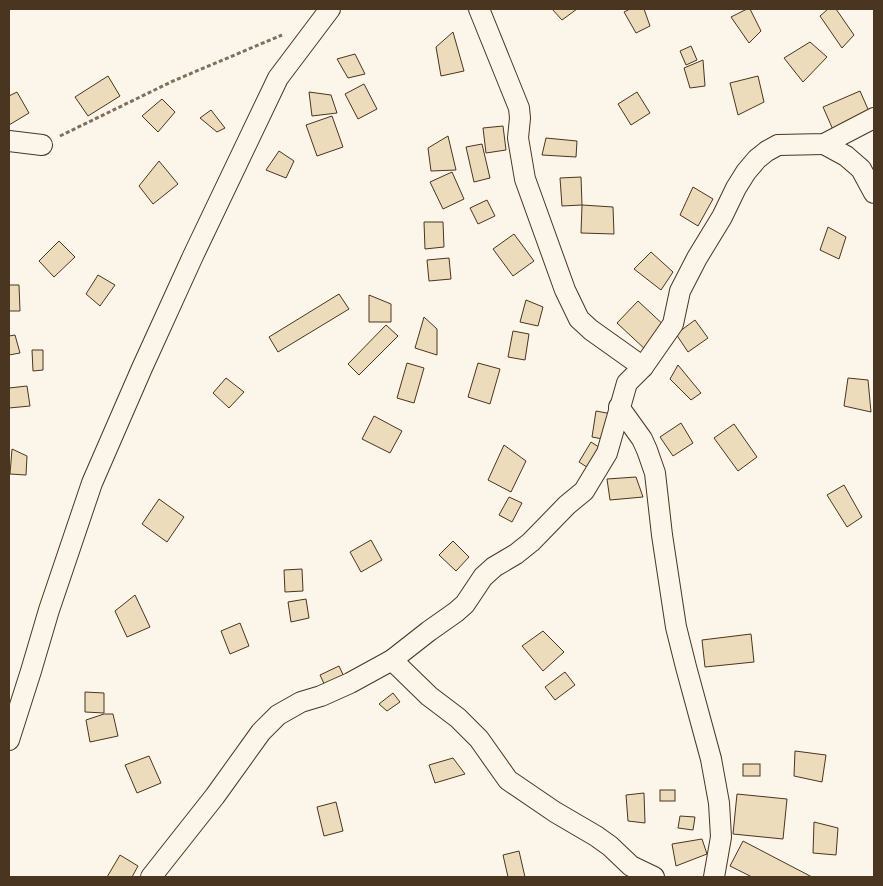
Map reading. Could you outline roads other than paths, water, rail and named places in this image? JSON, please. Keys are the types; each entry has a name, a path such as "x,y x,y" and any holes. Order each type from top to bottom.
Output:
{"street":[{"path":"9,740 31,672 48,610 92,483 142,368 278,78 330,9"},
{"path":"479,9 519,108 518,138 525,179 565,290 579,319 643,367"},
{"path":"151,877 215,796 261,732 278,715 301,702 321,696 350,683 392,660 456,612 465,604 483,577 494,567 516,554 531,542 567,505 584,491 606,453 627,383 643,367 673,324 680,291 697,258 722,217 736,188 746,172 758,159 778,145 824,144 874,118"},
{"path":"9,140 42,145"},
{"path":"824,144 846,156 861,169 874,192"},
{"path":"620,407 648,450 655,473 676,627 711,759 719,803 721,837 714,877"},
{"path":"392,660 429,696 458,718 479,739 508,780 555,812 596,836 610,846 631,866 654,877"}]}
